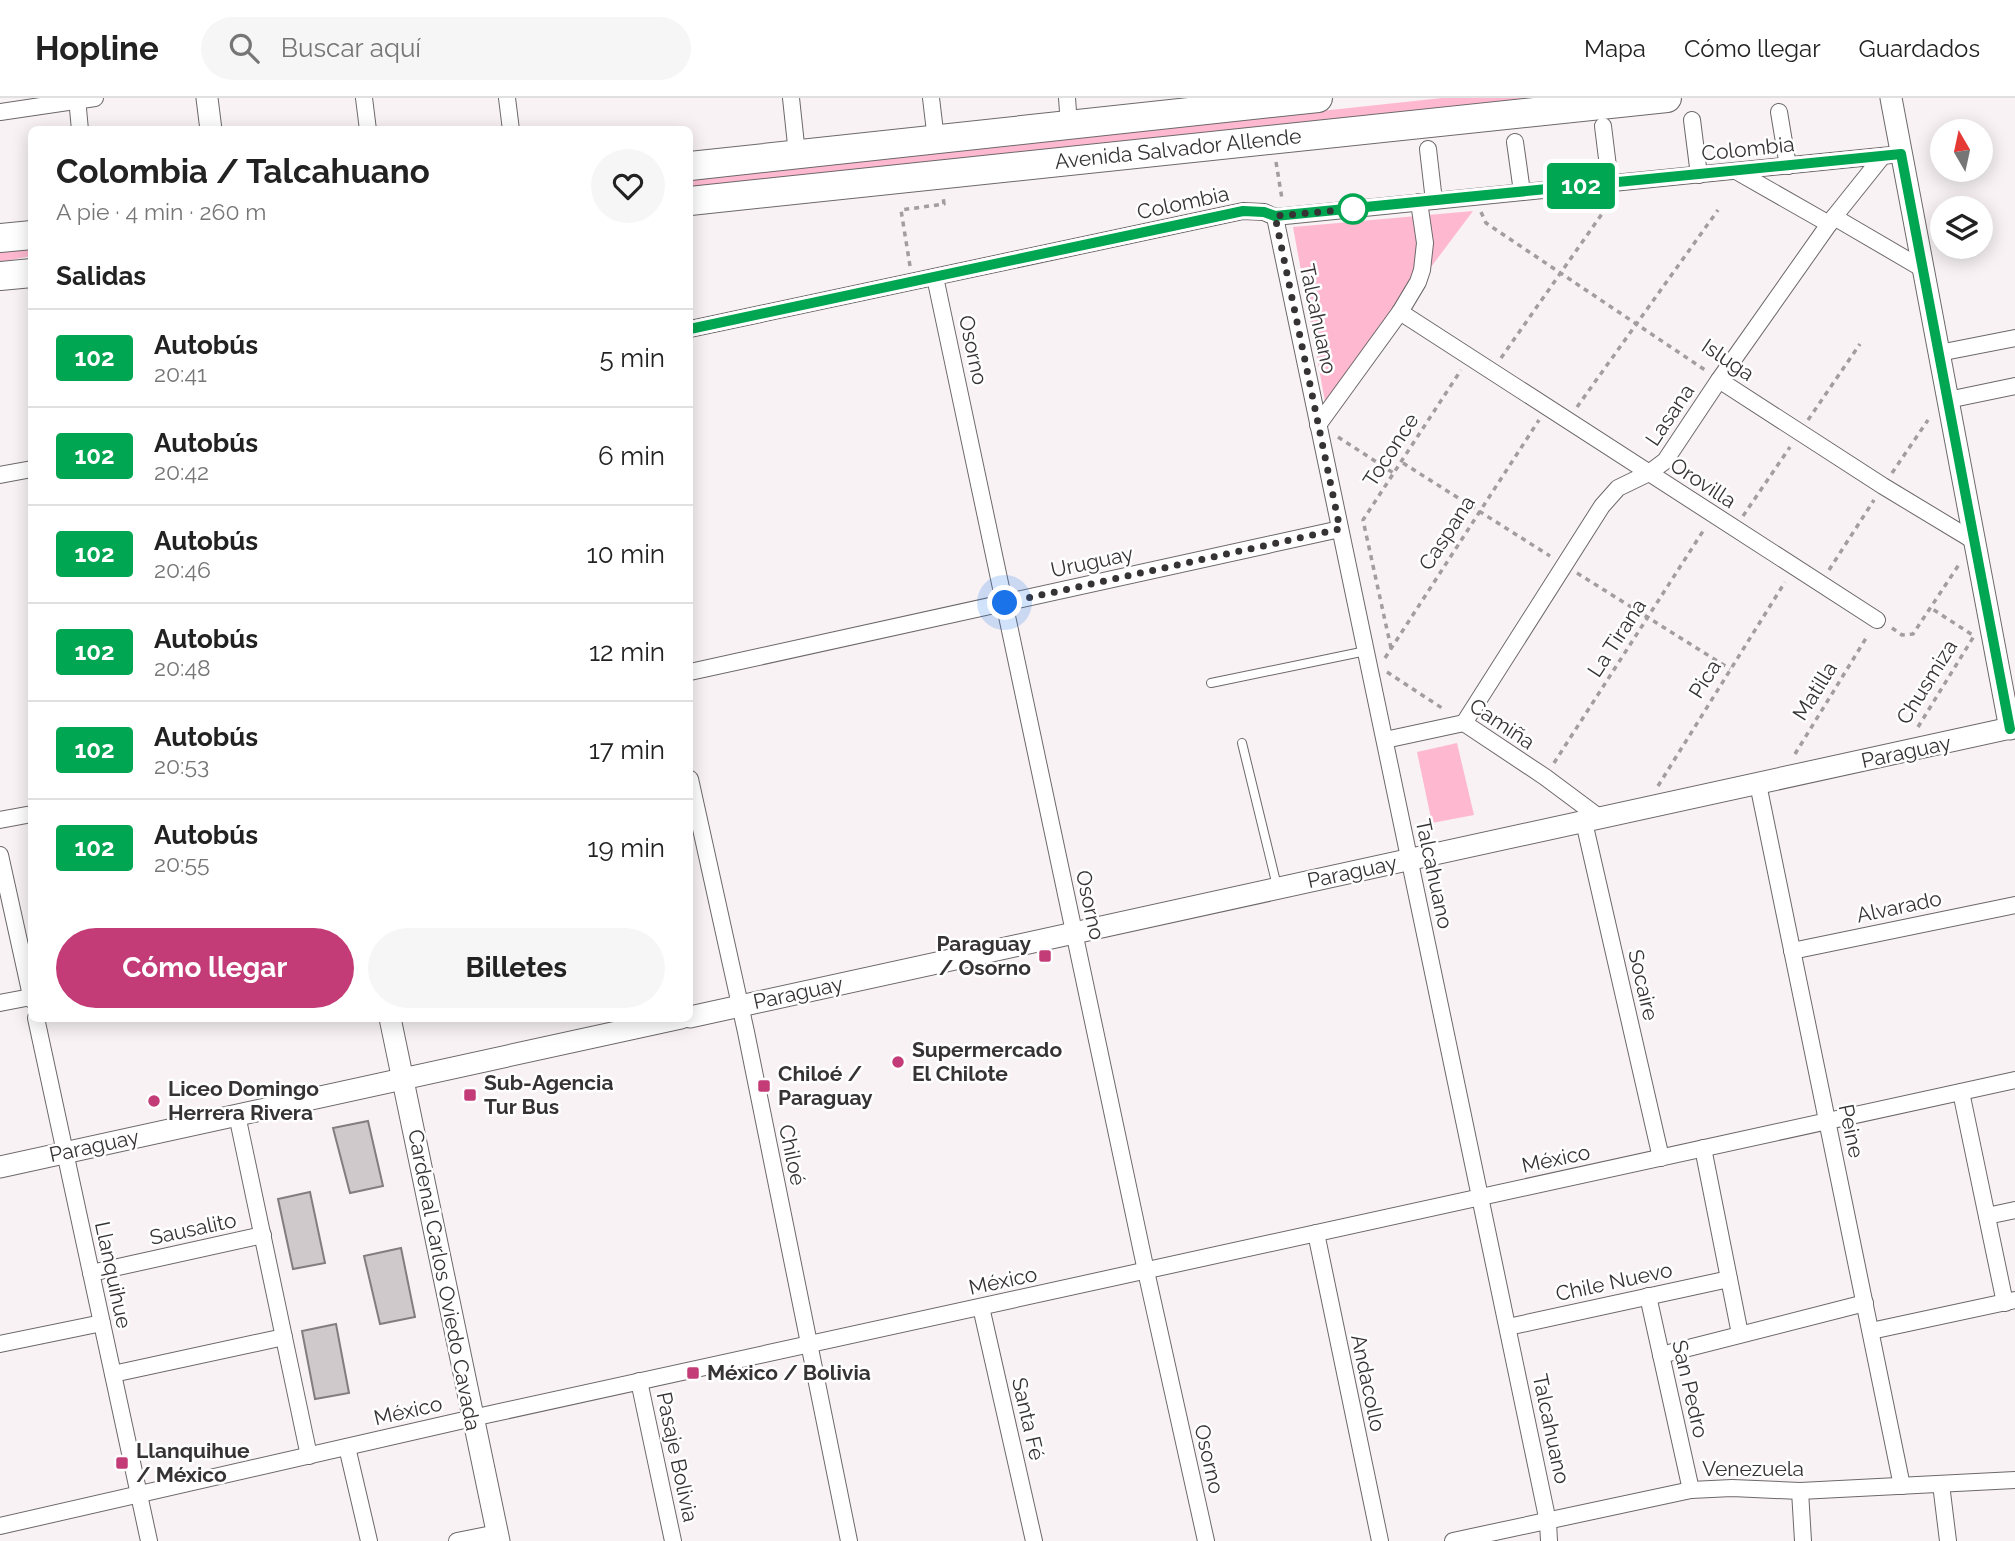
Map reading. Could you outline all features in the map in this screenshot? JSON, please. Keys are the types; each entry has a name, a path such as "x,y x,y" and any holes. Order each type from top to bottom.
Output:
{"highway":[{"name":"Avenida Salvador Allende","path":"693,166 936,139 1068,112 1318,98"},
{"name":"Avenida Salvador Allende","path":"693,201 1667,98"},
{"path":"0,238 28,235"},
{"path":"0,276 28,273"}],"street":[{"path":"0,112 95,98"},
{"path":"207,98 210,126"},
{"path":"364,98 368,126"},
{"path":"507,98 510,126"},
{"path":"790,98 797,154"},
{"path":"931,98 936,139"},
{"path":"1891,98 1892,155 1923,269 2012,728"},
{"path":"77,99 80,126"},
{"path":"1779,112 1788,166"},
{"path":"1692,120 1699,174"},
{"path":"1603,126 1613,190"},
{"path":"1515,142 1522,192"},
{"path":"1318,425 1400,312 1418,282 1425,243 1428,149"},
{"name":"Colombia","path":"693,328 1243,211 1279,216 1522,192 1613,190 1699,174 1892,155"},
{"name":"Lasana","path":"1464,723 1602,506 1618,488 1649,473 1665,461 1832,220 1892,155"},
{"path":"1736,171 1923,269"},
{"name":"Talcahuano","path":"1279,216 1318,425 1508,1326 1548,1522 1549,1541"},
{"name":"Osorno","path":"935,277 1206,1541"},
{"name":"Orovilla","path":"1400,312 1877,620"},
{"path":"1939,353 2015,338"},
{"name":"Isluga","path":"1719,380 1882,486 1974,541"},
{"path":"1948,400 2015,386"},
{"path":"0,475 28,469"},
{"name":"Uruguay","path":"693,671 1340,529"},
{"path":"1385,740 1464,723"},
{"name":"Camiña","path":"1464,723 1545,777 1592,820"},
{"name":"Paraguay","path":"693,1016 2012,728"},
{"name":"Peine","path":"1768,782 1792,951 1902,1486"},
{"name":"Chiloé","path":"693,793 740,1006 849,1541"},
{"path":"0,820 28,815"},
{"name":"Socaire","path":"1592,820 1661,1158"},
{"path":"0,855 28,984"},
{"name":"Alvarado","path":"1792,951 2015,905"},
{"path":"0,1003 28,998"},
{"name":"Llanquihue","path":"37,1022 149,1541"},
{"name":"Cardenal Carlos Oviedo Cavada","path":"391,1022 498,1537"},
{"name":"Paraguay","path":"0,1167 663,1022"},
{"name":"México","path":"0,1526 639,1381 2015,1080"},
{"path":"1871,1331 2010,1302 1987,1216 1961,1092"},
{"path":"237,1115 309,1456"},
{"path":"1703,1148 1740,1334"},
{"path":"1987,1216 2015,1210"},
{"name":"Andacollo","path":"1316,1233 1380,1541"},
{"name":"Sausalito","path":"91,1273 263,1236"},
{"name":"Chile Nuevo","path":"1508,1326 1729,1279"},
{"name":"San Pedro","path":"1648,1296 1691,1490"},
{"path":"1661,1355 1865,1303"},
{"name":"Santa Fé","path":"981,1307 1034,1541"},
{"path":"0,1344 102,1323"},
{"path":"113,1374 284,1337"},
{"name":"Pasaje Bolivia","path":"639,1381 673,1541"},
{"path":"347,1447 369,1541"},
{"name":"Venezuela","path":"1453,1541 1691,1490 1732,1488 1800,1491 2015,1480"},
{"path":"1941,1484 1948,1541"},
{"path":"1800,1491 1803,1541"},
{"path":"457,1541 498,1537"}],"lane":[{"path":"1211,683 1366,652"},
{"path":"1242,743 1277,888"}],"path":[{"path":"1273,139 1279,216"},
{"path":"912,282 901,210 944,204 940,174"},
{"path":"1492,371 1613,190"},
{"name":"Isluga","path":"1479,196 1486,223 1719,380"},
{"path":"1567,420 1718,210"},
{"name":"Toconce","path":"1391,648 1363,520 1470,357"},
{"name":"Caspana","path":"1379,667 1547,407"},
{"path":"1318,425 1395,474"},
{"name":"La Tirana","path":"1545,777 1714,515"},
{"path":"1909,635 1931,608 1974,541"},
{"name":"Pica","path":"1644,809 1794,567"},
{"name":"Chusmiza","path":"1902,752 1974,636 1931,608"},
{"name":"Matilla","path":"1768,782 1877,620"},
{"name":"Camiña","path":"1379,667 1464,723"}],"shaded area":[{"path":"1442,98 1555,98 693,189 693,179"},
{"path":"1473,211 1326,407 1293,227"},
{"path":"28,249 28,257 0,262 0,252"},
{"path":"1457,743 1474,815 1432,823 1417,752"}],"building":[{"path":"368,1121 383,1186 350,1193 333,1128"},
{"path":"310,1192 325,1263 293,1269 278,1199"},
{"path":"401,1248 415,1317 380,1324 364,1256"},
{"path":"336,1324 349,1393 315,1399 302,1331"}],"bus line":[{"name":"102","path":"693,328 1243,211 1264,212 1275,216 1901,154 2010,729"}],"place":[{"name":"Paraguay / Osorno","path":"1045,956"},
{"name":"Supermercado El Chilote","path":"898,1062"},
{"name":"Chiloé / Paraguay","path":"764,1086"},
{"name":"Sub-Agencia Tur Bus","path":"470,1095"},
{"name":"Liceo Domingo Herrera Rivera","path":"154,1101"},
{"name":"México / Bolivia","path":"693,1373"},
{"name":"Llanquihue / México","path":"122,1463"}],"route":[{"path":"1005,603 1340,529 1275,216 1353,209"}]}
